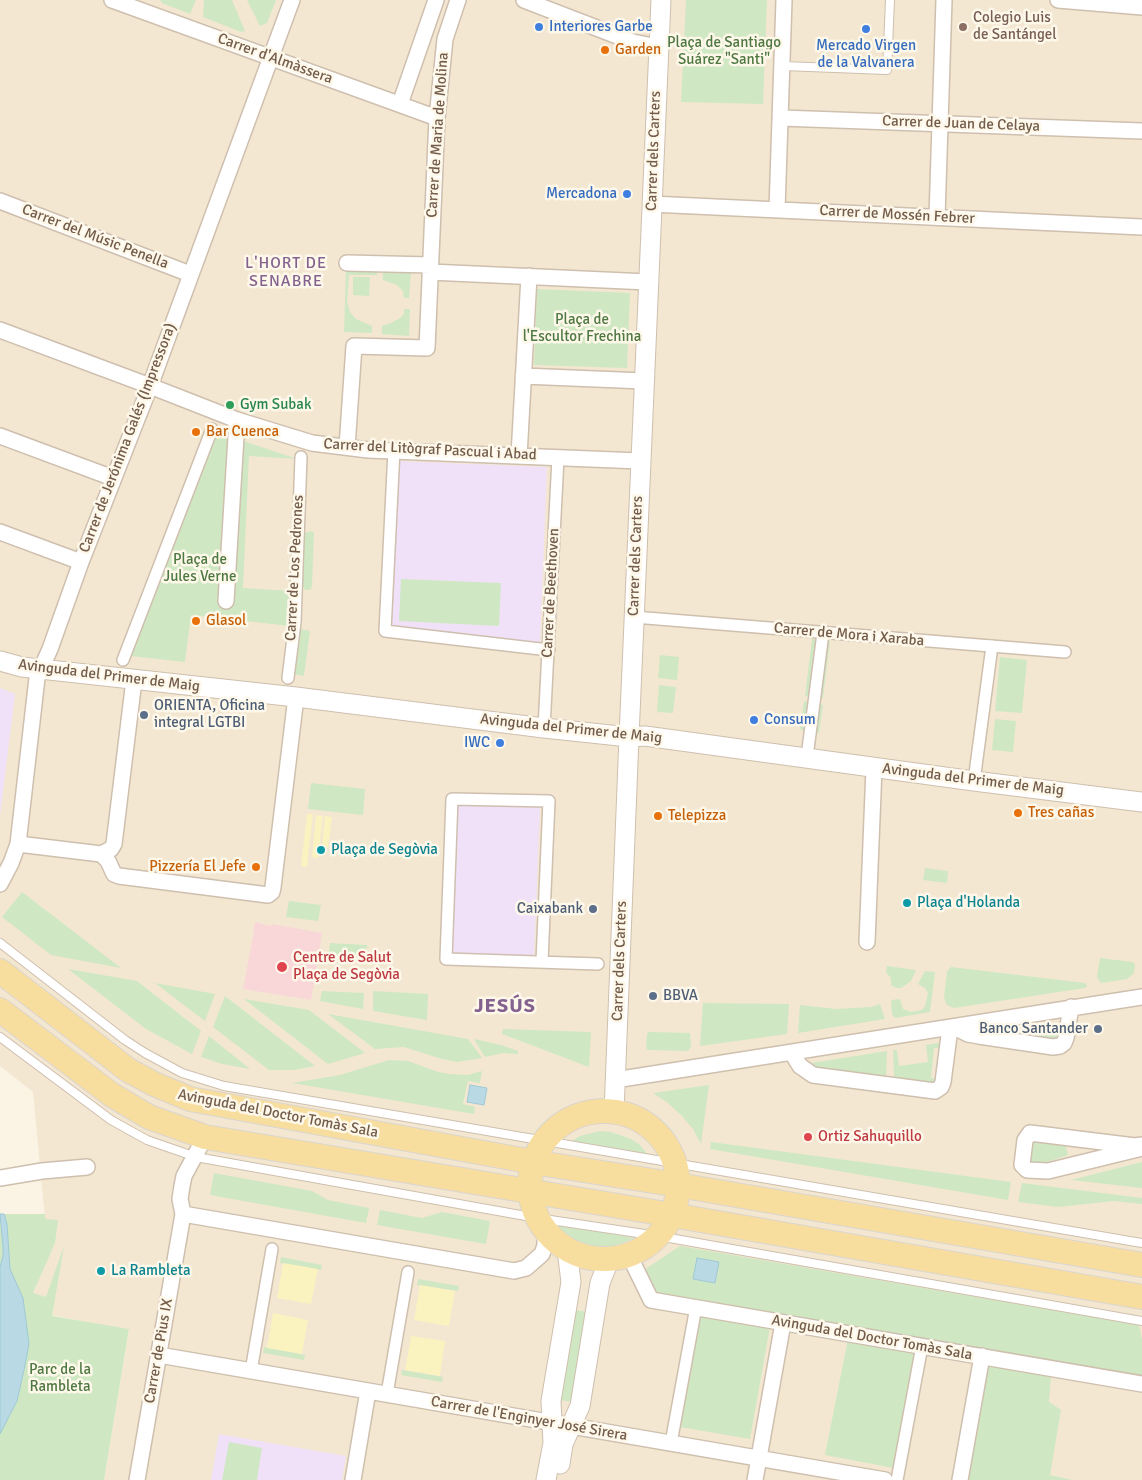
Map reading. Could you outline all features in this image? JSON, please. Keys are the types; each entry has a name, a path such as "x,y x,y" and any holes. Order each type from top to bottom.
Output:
{"main road":[{"name":"Avinguda del Doctor Tomàs Sala","path":"0,971 128,1070 154,1084 190,1099 533,1162 677,1174 1142,1265"},
{"name":"Avinguda del Doctor Tomàs Sala","path":"0,1010 112,1095 200,1147 530,1191 1142,1297"},
{"path":"598,1111 614,1112 630,1116 652,1129 668,1148 677,1174 672,1215 658,1236 650,1244 619,1257 587,1258 567,1250 541,1225 530,1191 533,1162 545,1140 568,1120 598,1111"}],"street":[{"name":"Carrer d'Almàssera","path":"112,0 136,4 270,57 437,118"},
{"name":"Carrer de Jerónima Galés (Impressora)","path":"0,884 9,868 18,844 35,692 40,669 50,649 81,562 150,386 292,0"},
{"name":"Carrer de Maria de Molina","path":"400,104 436,0"},
{"name":"Carrer de Maria de Molina","path":"430,268 437,118 445,39 458,0"},
{"path":"524,0 633,42 658,47"},
{"name":"Carrer dels Carters","path":"614,1112 628,736 661,0"},
{"path":"777,210 784,0"},
{"path":"937,217 944,0"},
{"path":"1058,0 1142,7"},
{"name":"Carrer de Juan de Celaya","path":"781,118 1142,132"},
{"name":"Carrer del Músic Penella","path":"0,201 190,274"},
{"name":"Carrer de Mossén Febrer","path":"652,204 1142,227"},
{"path":"347,262 529,276 648,282"},
{"path":"347,447 354,346 427,348 430,268"},
{"path":"519,456 529,276"},
{"name":"Carrer del Litògraf Pascual i Abad","path":"0,330 237,420 312,443 368,450 640,461"},
{"path":"523,376 644,381"},
{"path":"226,601 237,420"},
{"path":"123,660 212,429"},
{"path":"0,436 113,478"},
{"path":"394,450 385,631 549,650"},
{"name":"Carrer de Los Pedrones","path":"288,678 295,622 301,457"},
{"name":"Carrer de Beethoven","path":"544,728 558,458"},
{"path":"0,532 81,562"},
{"name":"Carrer de Mora i Xaraba","path":"634,618 1065,652"},
{"path":"807,758 823,633"},
{"path":"974,781 992,646"},
{"name":"Avinguda del Primer de Maig","path":"0,660 22,667 296,697 544,728 645,736 874,768 1142,802"},
{"path":"18,844 101,854 111,849 114,844 134,680"},
{"path":"101,854 108,861 114,874 119,876 268,895 272,892 296,697"},
{"path":"867,942 874,768"},
{"path":"542,962 549,801 452,799 446,959 598,964"},
{"path":"615,1080 1142,996"},
{"path":"952,1027 968,1034 979,1036 1053,1047 1060,1046 1066,1038 1071,1007"},
{"path":"792,1052 800,1066 813,1075 935,1091 943,1082 952,1027"},
{"path":"1030,1133 1142,1146 1048,1171 1027,1170 1022,1164 1025,1140 1030,1133"},
{"name":"Carrer de Pius IX","path":"137,1480 183,1214 180,1199 182,1186 184,1176 200,1147"},
{"path":"0,1178 42,1171 86,1168"},
{"path":"183,1214 514,1272 526,1268 542,1254 545,1246 541,1225"},
{"path":"251,1371 272,1249"},
{"path":"546,1480 553,1442 551,1401 571,1282 567,1250"},
{"path":"558,1480 563,1444 580,1406 600,1283 619,1257"},
{"name":"Avinguda del Doctor Tomàs Sala","path":"619,1257 652,1300 1142,1384"},
{"path":"388,1394 408,1272"},
{"path":"569,1298 579,1292 585,1292 592,1295 596,1303"},
{"path":"671,1443 696,1307"},
{"path":"755,1480 783,1322"},
{"path":"897,1480 922,1346"},
{"name":"Carrer de l'Enginyer José Sirera","path":"159,1355 885,1480"},
{"path":"960,1480 982,1356"},
{"path":"353,1480 368,1391"}],"lane":[{"path":"783,66 887,70 890,0"},
{"path":"0,943 125,1040 156,1060 188,1075 224,1086 545,1140 677,1174 1142,1243"},
{"path":"0,1037 112,1120 147,1140 200,1147 541,1225 658,1236 1142,1321"}],"shaded area":[{"path":"0,0 1142,0 1142,1480 104,1480 129,1330 50,1315 46,1297 33,1294 38,1281 45,1219 33,1092 0,1066"},
{"path":"396,461 547,467 540,644 390,626"},
{"path":"0,688 15,694 0,816"},
{"path":"456,804 540,807 534,956 451,953"},
{"name":"Centre de Salut Plaça de Segòvia","path":"255,922 322,933 311,1000 243,989 253,936 255,934 253,933"},
{"path":"219,1434 346,1456 342,1480 211,1480"}],"green space":[{"path":"160,0 196,0 190,14 162,3"},
{"path":"204,0 232,0 245,31 241,32 203,17"},
{"path":"247,0 276,0 267,23 260,26"},
{"name":"Plaça de Santiago Suárez \"Santi\"","path":"686,0 767,0 763,104 681,102"},
{"path":"346,271 377,271 377,275 349,275 347,302 350,312 356,319 372,326 372,333 344,332"},
{"path":"383,271 411,272 409,298 404,298 403,291 397,285 383,280"},
{"path":"353,277 370,277 369,296 353,295"},
{"name":"Plaça de l'Escultor Frechina","path":"537,289 630,293 627,368 534,365"},
{"path":"404,309 410,309 409,336 382,334 382,326 400,318 404,314"},
{"name":"Plaça de Jules Verne","path":"205,428 297,459 249,456 243,588 291,591 290,626 191,615 185,662 121,655"},
{"path":"312,531 314,533 312,585 311,589 305,590 302,585 305,533"},
{"path":"401,579 501,583 499,626 399,621"},
{"path":"300,629 310,631 304,676 294,674"},
{"path":"812,639 830,641 823,698 805,696"},
{"path":"660,655 679,657 677,680 658,678"},
{"path":"1000,657 1027,660 1022,713 995,711"},
{"path":"659,685 676,687 673,713 657,712"},
{"path":"804,701 823,705 819,733 803,731 800,728"},
{"path":"995,719 1016,721 1013,752 992,750"},
{"path":"311,783 365,789 363,815 308,809"},
{"path":"925,868 948,871 947,883 923,880"},
{"path":"22,892 121,968 51,955 2,917"},
{"path":"289,901 321,905 318,921 286,917"},
{"path":"330,943 367,945 366,961 328,959"},
{"path":"1100,958 1133,962 1135,965 1134,973 1127,979 1101,983 1097,977"},
{"path":"887,966 916,970 911,981 901,988 896,988 891,985 891,978 886,972"},
{"path":"951,967 1085,983 1087,986 1085,988 954,1008 947,1005 944,998 947,972"},
{"path":"68,969 137,981 201,1031 192,1054 146,1029"},
{"path":"925,971 935,972 930,1012 895,1018 892,1014 891,1000 900,999 903,1009 911,1012 922,1010 925,1006 928,993 925,988 918,984"},
{"path":"155,983 215,994 205,1021"},
{"path":"322,991 364,993 363,1009 320,1001"},
{"path":"373,991 428,994 427,1020 373,1011"},
{"path":"225,996 315,1066 294,1070 269,1070 213,1027"},
{"path":"244,999 309,1010 365,1053 328,1064"},
{"path":"703,1003 789,1004 787,1034 700,1046"},
{"path":"880,1004 885,1019 798,1033 800,1005 836,1009 871,1007"},
{"path":"328,1014 468,1039 482,1058 457,1062 404,1047 375,1049"},
{"path":"1064,1023 1062,1037 1051,1042 1048,1038 993,1033"},
{"path":"503,1029 591,1032 589,1067 502,1034"},
{"path":"649,1032 690,1033 691,1047 688,1051 648,1050 646,1048 647,1034"},
{"path":"209,1036 250,1069 222,1064 201,1057"},
{"path":"474,1039 501,1045 518,1051 518,1054 503,1053 485,1057"},
{"path":"944,1042 943,1048 934,1048 931,1078 939,1079 938,1084 894,1080 893,1050 897,1050 899,1066 928,1062 926,1045"},
{"path":"887,1051 886,1078 824,1074 805,1064"},
{"path":"389,1060 408,1061 438,1072 450,1074 468,1075 482,1071 480,1083 468,1081 463,1104 475,1107 474,1114 292,1083 340,1075"},
{"path":"709,1085 701,1144 693,1129 682,1116 653,1093"},
{"path":"600,1131 611,1132 631,1139 639,1144 648,1155 570,1142 580,1136"},
{"path":"1032,1140 1065,1143 1068,1155 1035,1166 1029,1163"},
{"path":"711,1142 1011,1182 1008,1200 710,1149"},
{"path":"1142,1162 1142,1188 1071,1180"},
{"path":"214,1173 312,1191 328,1200 369,1208 366,1223 210,1195"},
{"path":"1022,1183 1142,1198 1142,1204 1114,1201 1058,1207 1018,1202"},
{"path":"380,1210 422,1218 442,1212 490,1221 486,1244 377,1225"},
{"name":"Parc de la Rambleta","path":"0,1214 45,1214 45,1219 58,1220 55,1243 33,1293 46,1297 64,1246 52,1316 129,1329 104,1480 0,1480"},
{"path":"555,1224 635,1238 616,1246 594,1247 574,1240"},
{"path":"680,1246 1139,1325 1142,1339 1142,1380 649,1294 641,1272"},
{"path":"281,1257 322,1265 321,1270 280,1263"},
{"path":"418,1279 459,1286 458,1291 417,1285"},
{"path":"696,1309 771,1321 750,1439 674,1426"},
{"path":"575,1310 588,1312 573,1402 560,1400"},
{"path":"848,1339 921,1352 899,1469 825,1455"},
{"path":"264,1347 305,1355 304,1360 263,1353"},
{"path":"991,1362 999,1364 999,1368 1051,1377 1049,1402 1061,1410 1050,1475 1072,1480 964,1480 984,1367"},
{"path":"402,1370 443,1377 442,1382 401,1375"},
{"path":"229,1442 262,1448 257,1480 222,1480"}],"sand":[{"path":"307,814 313,814 307,867 301,866"},
{"path":"316,815 323,816 318,858 312,857"},
{"path":"325,816 332,817 328,848 322,847"},
{"path":"283,1263 318,1269 311,1304 277,1298"},
{"path":"420,1285 455,1291 449,1326 414,1320"},
{"path":"273,1313 308,1320 302,1354 267,1348"},
{"path":"411,1336 445,1341 440,1376 405,1370"}],"water":[{"path":"470,1085 487,1088 484,1105 467,1102"},
{"path":"0,1214 4,1214 7,1224 10,1269 23,1298 29,1344 17,1401 0,1434 0,1267 3,1247"},
{"path":"697,1258 719,1262 715,1283 693,1279"}],"place":[{"name":"Interiores Garbe","path":"539,27"},
{"name":"Colegio Luis de Santángel","path":"963,27"},
{"name":"Mercado Virgen de la Valvanera","path":"866,29"},
{"name":"Garden","path":"605,50"},
{"name":"Mercadona","path":"627,194"},
{"name":"Gym Subak","path":"230,405"},
{"name":"Bar Cuenca","path":"196,432"},
{"name":"Glasol","path":"196,621"},
{"name":"ORIENTA, Oficina integral LGTBI","path":"144,715"},
{"name":"Consum","path":"754,720"},
{"name":"IWC","path":"500,743"},
{"name":"Tres cañas","path":"1018,813"},
{"name":"Telepizza","path":"658,816"},
{"name":"Plaça de Segòvia","path":"321,850"},
{"name":"Pizzería El Jefe","path":"256,867"},
{"name":"Plaça d'Holanda","path":"907,903"},
{"name":"Caixabank","path":"593,909"},
{"name":"Centre de Salut Plaça de Segòvia","path":"282,967"},
{"name":"BBVA","path":"653,996"},
{"name":"Banco Santander","path":"1098,1029"},
{"name":"Ortiz Sahuquillo","path":"808,1137"},
{"name":"La Rambleta","path":"101,1271"}],"district":[{"name":"L'HORT DE SENABRE","path":"286,273"},
{"name":"JESÚS","path":"505,1007"}]}
